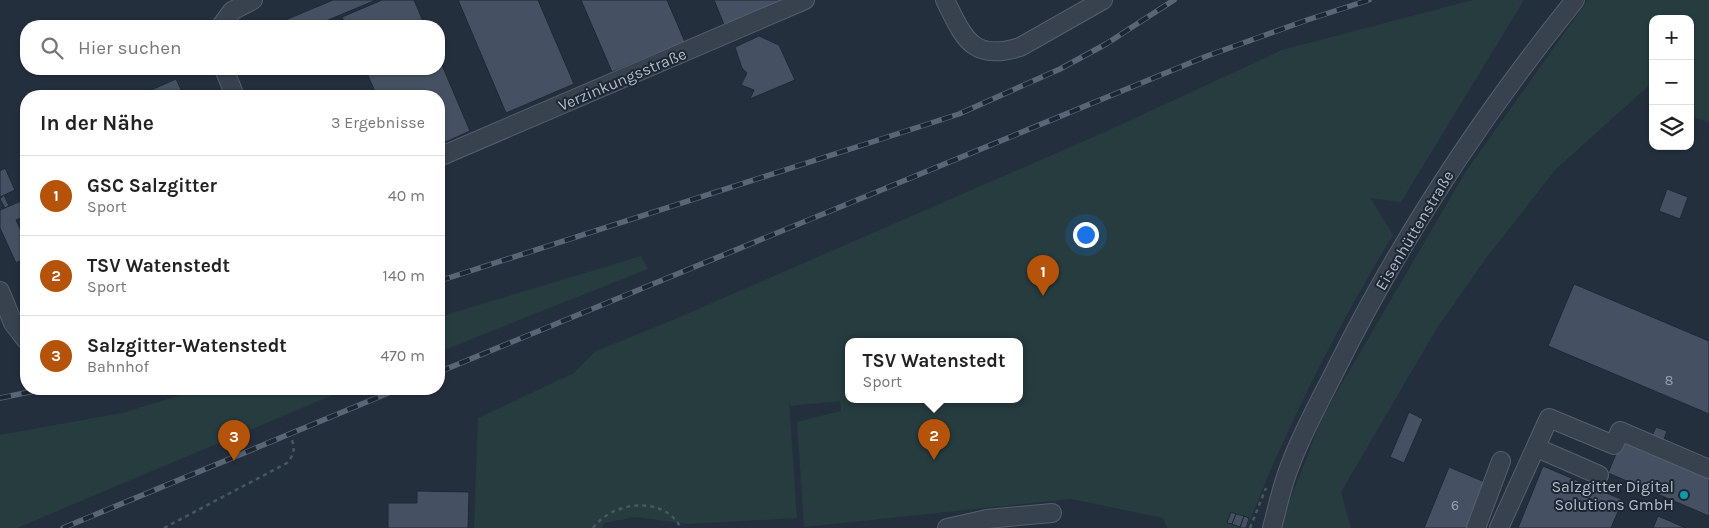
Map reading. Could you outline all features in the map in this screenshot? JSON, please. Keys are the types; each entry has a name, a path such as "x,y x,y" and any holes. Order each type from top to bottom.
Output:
{"street":[{"path":"225,20 232,11 253,0"},
{"name":"Verzinkungsstraße","path":"445,154 805,0"},
{"path":"945,0 962,35 970,44 982,50 993,52 1005,52 1020,47 1103,0"},
{"name":"Eisenhüttenstraße","path":"1261,528 1285,479 1298,446 1342,357 1411,232 1497,100 1574,0"},
{"path":"226,75 233,90"},
{"path":"0,291 14,323 20,332"},
{"path":"1499,528 1549,418 1614,445 1620,431 1709,468"},
{"path":"1537,448 1599,475"},
{"path":"1476,528 1501,461"},
{"name":"Eisenhüttenstraße","path":"1272,528 1285,479"},
{"path":"947,528 987,519 1052,513"}],"path":[{"path":"164,528 287,463 292,457 294,449 292,440"},
{"path":"593,528 602,517 621,507 655,506 676,517 681,528"}],"green space":[{"path":"1473,0 1524,0 1401,202 1370,198 1393,235 1332,342 1314,378 1262,490 1247,528 1167,528 1163,518 1071,499 804,527 797,422 841,411 840,401 790,406 789,400 797,518 688,524 635,517 604,523 602,528 474,528 478,418 574,373 596,351 673,320 1107,131 1282,50"},
{"path":"1588,0 1709,0 1709,123 1694,117 1694,15 1649,15 1649,86 1556,169 1487,257 1437,328 1341,492 1351,528 1279,528 1323,416 1466,171"},
{"path":"641,256 648,269 445,350 445,315"},
{"path":"181,395 333,395 17,528 0,528 0,435 122,413"}],"building":[{"path":"333,0 376,0 328,20 285,20"},
{"path":"382,0 414,0 422,20 343,20 342,17"},
{"path":"458,0 538,0 574,84 506,113"},
{"path":"581,0 667,0 685,42 612,72"},
{"path":"714,0 787,0 725,27"},
{"path":"759,36 779,45 795,80 750,99 754,90 741,85 747,73 742,68 735,47"},
{"path":"445,72 470,131 445,142 445,90 374,90 368,75 445,75"},
{"path":"176,79 181,90 151,90"},
{"path":"5,168 15,190 0,197 0,171"},
{"path":"1667,189 1688,197 1680,219 1659,211"},
{"path":"4,195 9,206 5,208 0,199"},
{"path":"20,202 20,218 16,220 20,228 20,261 16,263 0,228 0,210"},
{"path":"1574,284 1709,341 1709,414 1548,346"},
{"path":"1409,412 1423,419 1404,463 1390,457"},
{"path":"1656,427 1667,431 1663,442 1651,438"},
{"name":"Salzgitter Digital Solutions GmbH","path":"1623,437 1709,474 1709,516 1608,473"},
{"path":"1543,466 1623,500 1611,528 1518,528"},
{"path":"1449,467 1487,483 1468,528 1424,528"},
{"path":"417,491 469,492 468,528 388,528 388,503 417,503"},
{"path":"1231,512 1236,514 1232,524 1227,523"},
{"path":"1236,514 1244,516 1240,527 1232,524"},
{"path":"1244,516 1249,518 1246,528 1240,528"},
{"path":"1658,516 1686,528 1653,528"}],"railway":[{"path":"445,279 959,114 1060,69 1106,44 1174,0"},
{"path":"445,370 1207,56 1369,0"},
{"path":"0,398 20,394"},
{"path":"63,528 384,395"}],"place":[{"name":"GSC Salzgitter","path":"1043,296"},
{"name":"TSV Watenstedt","path":"934,460"},
{"name":"Salzgitter-Watenstedt","path":"234,461"},
{"name":"Salzgitter Digital Solutions GmbH","path":"1684,495"}]}
